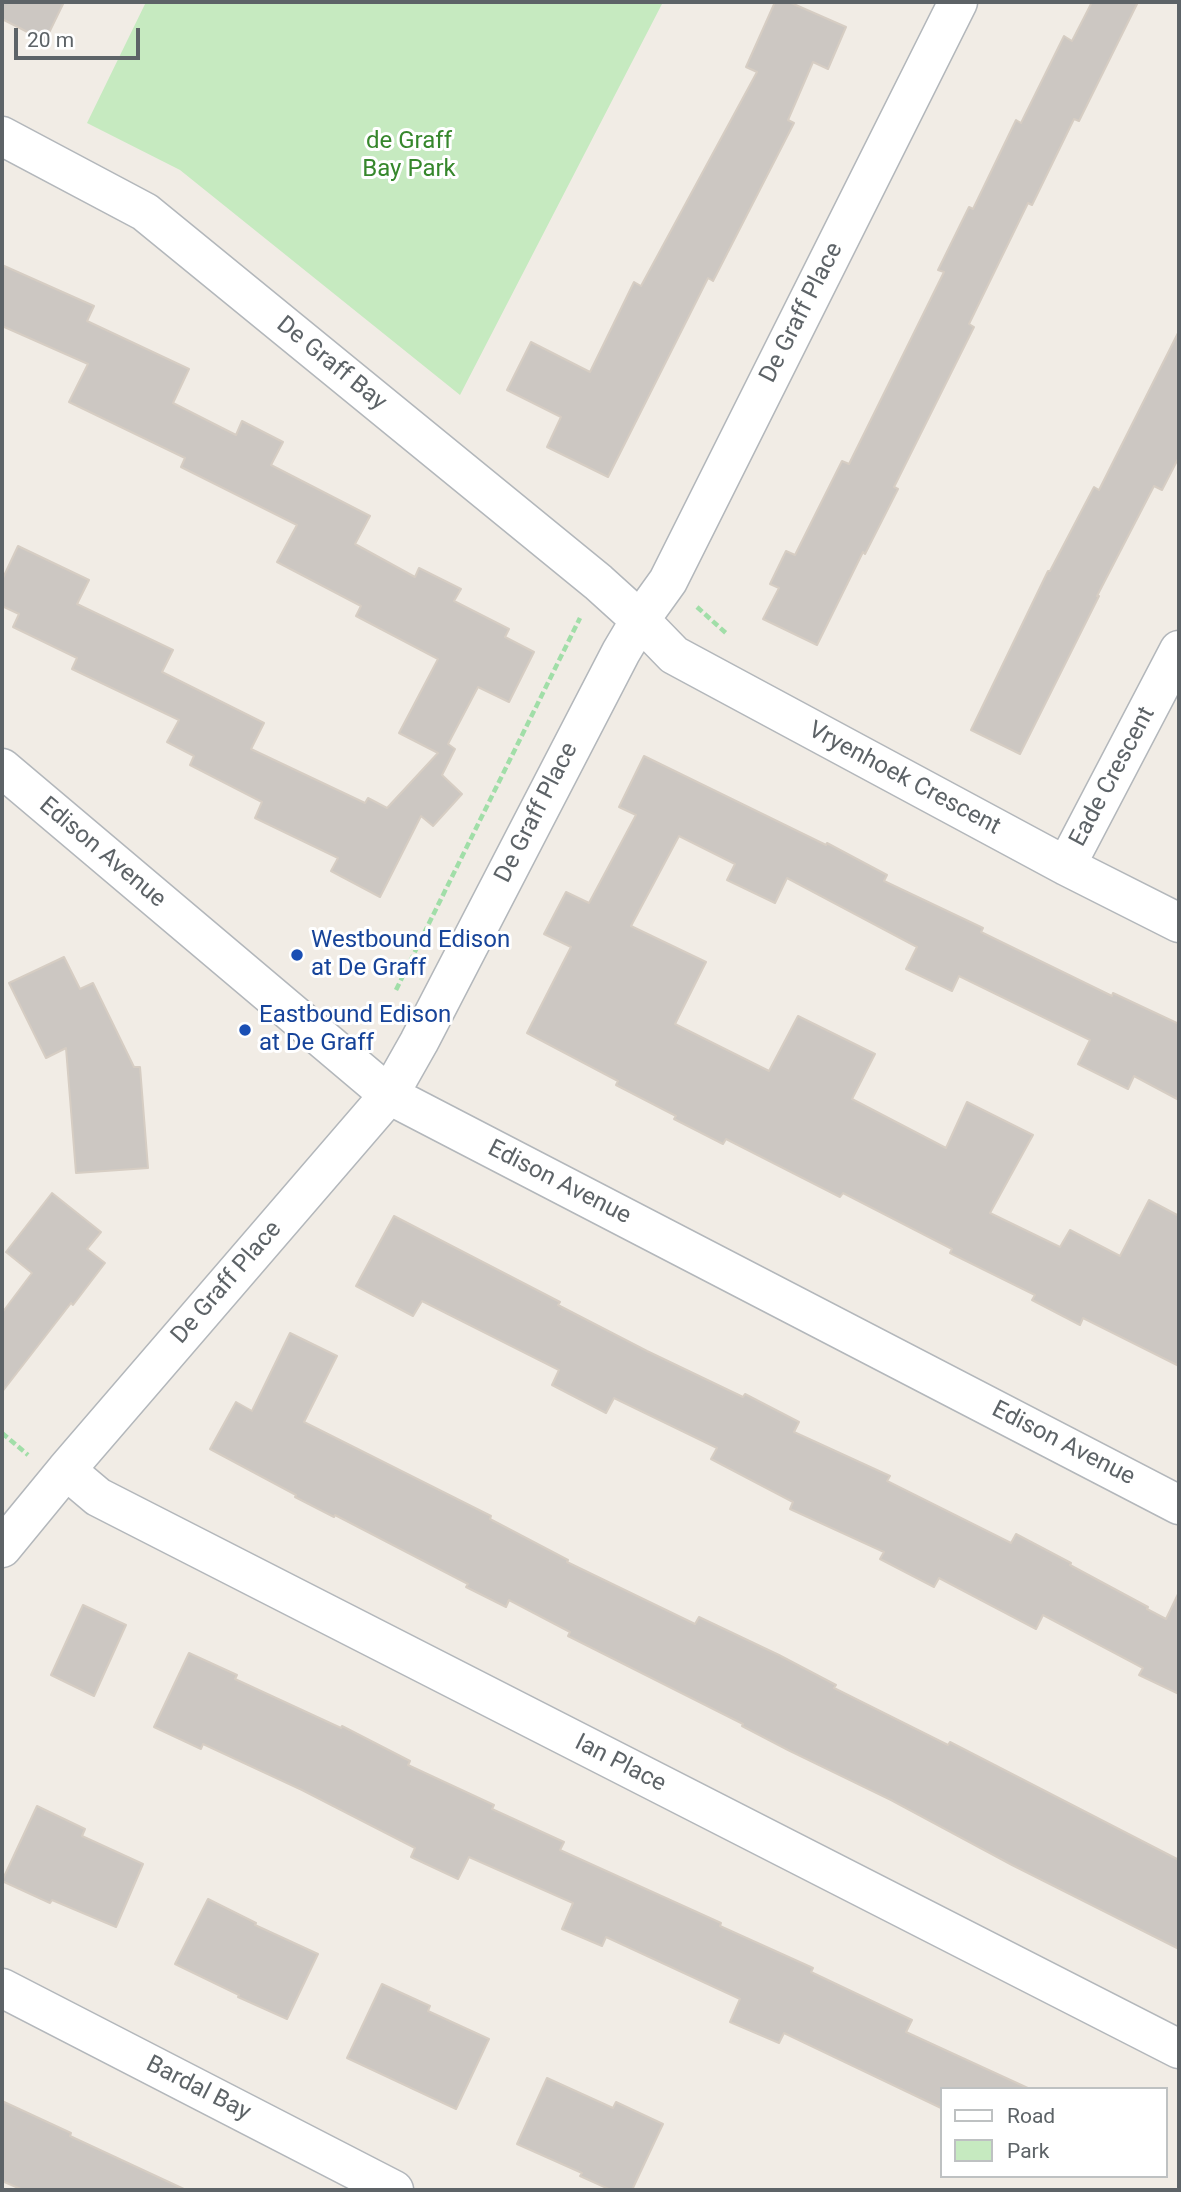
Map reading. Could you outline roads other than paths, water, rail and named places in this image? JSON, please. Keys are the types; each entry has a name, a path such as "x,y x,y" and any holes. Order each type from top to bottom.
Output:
{"street":[{"name":"De Graff Place","path":"2,1548 65,1470 389,1095 621,652 668,581 958,2"},
{"name":"De Graff Bay","path":"2,136 145,212 598,582 640,620"},
{"name":"Vryenhoek Crescent","path":"640,620 674,655 1066,866 1179,922"},
{"name":"Eade Crescent","path":"1066,866 1179,650"},
{"name":"Edison Avenue","path":"2,768 389,1095 1179,1505"},
{"name":"Ian Place","path":"65,1470 98,1497 1179,2049"},
{"name":"Bardal Bay","path":"2,1988 394,2190"}],"place":[{"name":"Westbound Edison at De Graff","path":"297,955"},
{"name":"Eastbound Edison at De Graff","path":"245,1030"}],"park label":[{"name":"de Graff Bay Park","path":"409,156"}]}
